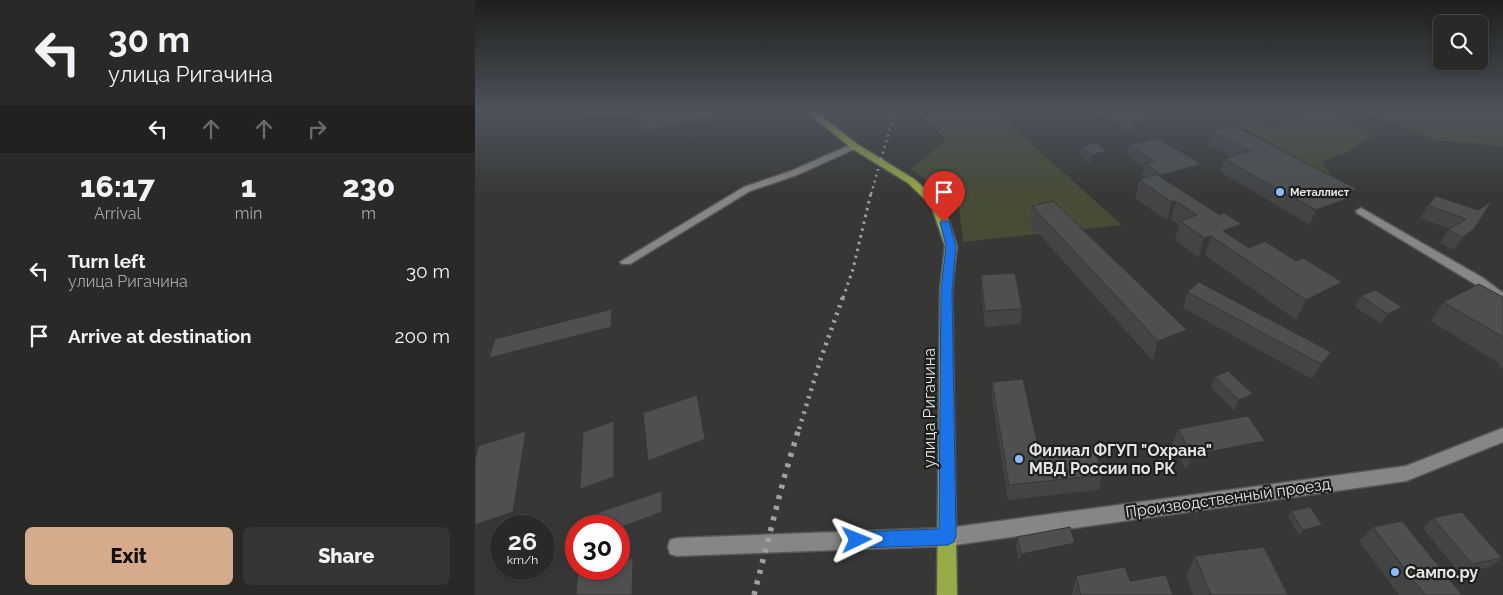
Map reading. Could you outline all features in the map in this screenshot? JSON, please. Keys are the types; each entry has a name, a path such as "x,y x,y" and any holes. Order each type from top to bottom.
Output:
{"main road":[{"name":"улица Ригачина","path":"845,139 911,181 936,204 951,246 947,290 947,595"}],"street":[{"path":"626,262 747,189 794,173 854,146"},
{"path":"1361,211 1479,281 1503,299"},
{"name":"Производственный проезд","path":"677,546 948,536 1406,473 1503,436"}],"green space":[{"path":"945,139 1026,139 1122,225 963,242 959,207 911,169 946,140"},
{"path":"1263,139 1369,139 1347,152 1322,162 1334,179"},
{"path":"1432,139 1503,139 1503,146"}],"building":[{"path":"1159,139 1201,164 1162,175 1145,164 1154,161 1129,145"},
{"path":"1227,139 1259,139 1357,189 1342,194 1349,198 1316,210 1224,159 1250,151"},
{"path":"1096,143 1107,151 1092,155 1081,147"},
{"path":"1156,174 1220,215 1224,213 1242,224 1223,231 1249,248 1265,241 1296,261 1303,258 1342,282 1306,300 1211,236 1204,238 1180,221 1197,215 1176,201 1172,202 1139,180"},
{"path":"1436,196 1478,210 1492,201 1474,229 1463,237 1448,230 1466,219 1428,205"},
{"path":"1053,201 1187,330 1158,341 1032,206"},
{"path":"1015,273 1022,309 985,311 981,275"},
{"path":"1199,282 1331,352 1321,364 1187,292"},
{"path":"1479,284 1503,297 1503,337 1443,302"},
{"path":"1375,290 1402,307 1388,314 1361,296"},
{"path":"612,309 611,327 489,358 495,339"},
{"path":"1228,371 1253,394 1239,400 1215,377"},
{"path":"1023,379 1039,451 1094,446 1102,475 1009,485 992,382"},
{"path":"697,395 705,439 648,461 643,413"},
{"path":"1248,416 1265,441 1192,455 1178,429"},
{"path":"614,421 614,477 580,489 583,432"},
{"path":"526,431 513,512 504,515 490,515 490,520 475,525 475,460 478,446"},
{"path":"662,491 662,512 630,524 630,515 591,515"},
{"path":"1310,507 1322,525 1303,530 1291,511"},
{"path":"1462,512 1502,558 1472,564 1433,518"},
{"path":"1402,521 1462,595 1425,595 1373,527"},
{"path":"1070,527 1075,543 1021,554 1017,537"},
{"path":"1264,547 1288,595 1211,595 1195,556"},
{"path":"633,558 632,595 576,595 577,580 630,580 630,559"},
{"path":"1125,567 1130,581 1166,575 1173,595 1081,595 1076,576"}],"railway":[{"path":"871,194 887,139"},
{"path":"843,298 853,269 871,193"},
{"path":"799,429 821,358 843,297"},
{"path":"754,595 799,428"}],"place":[{"name":"Металлист","path":"1280,192"},
{"name":"Филиал ФГУП \"Охрана\" МВД России по РК","path":"1019,459"},
{"name":"Сампо.ру","path":"1395,572"}],"route":[{"path":"857,540 948,536 947,290 951,246 944,222"}]}
